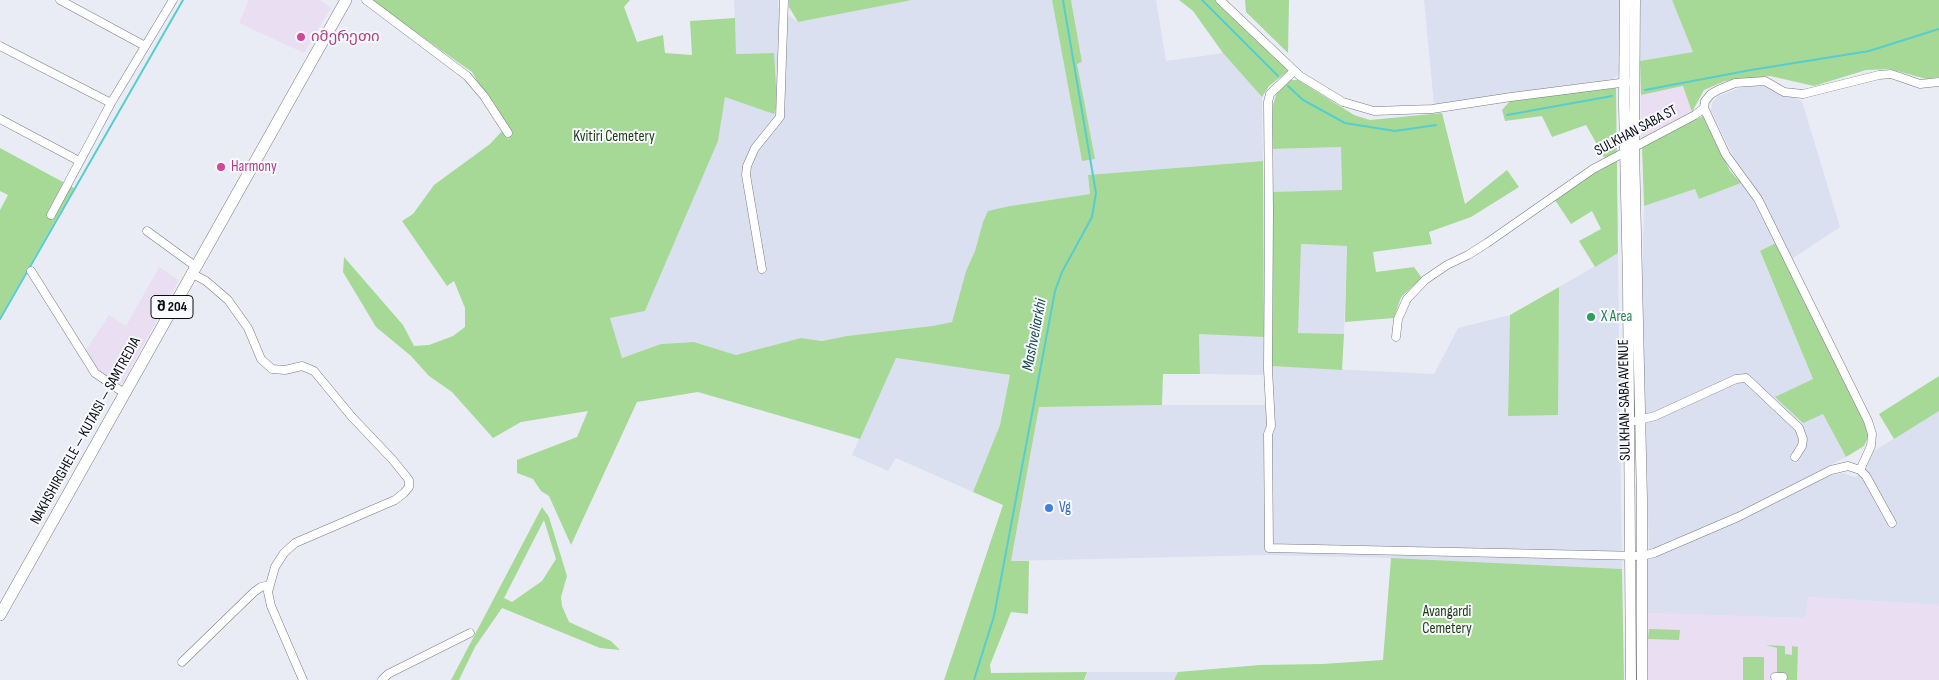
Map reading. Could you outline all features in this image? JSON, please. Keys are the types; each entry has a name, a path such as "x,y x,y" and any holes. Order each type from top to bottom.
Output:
{"main road":[{"name":"NAKHSHIRGHELE — KUTAISI — SAMTREDIA","path":"0,615 346,0"},
{"name":"SULKHAN-SABA AVENUE","path":"1625,0 1629,82 1625,153 1631,680"},
{"name":"SULKHAN-SABA AVENUE","path":"1629,82 1635,0"},
{"name":"SULKHAN-SABA AVENUE","path":"1629,103 1634,147 1639,332 1642,680"}],"street":[{"path":"60,0 145,46"},
{"path":"51,215 111,103 173,0"},
{"path":"366,0 467,76 484,96 508,133"},
{"path":"762,269 746,175 747,166 755,148 780,117 782,103 780,66 784,0"},
{"path":"1220,0 1294,72 1343,102 1374,110 1432,109 1629,82"},
{"path":"0,46 111,103"},
{"path":"1294,72 1270,94 1268,102 1270,212 1268,369 1271,426 1268,434 1269,548 1642,556 1654,553 1738,517 1831,470 1848,466 1860,470 1866,476 1892,523"},
{"name":"SULKHAN SABA ST","path":"1396,338 1398,319 1407,299 1425,280 1447,265 1487,243 1594,169 1696,115 1704,108 1705,102 1711,94 1735,82 1765,81 1784,92 1803,94 1879,75 1891,74 1920,84 1939,82"},
{"path":"1704,108 1726,155 1758,199 1868,421 1872,434 1871,446 1860,470"},
{"path":"0,119 79,161"},
{"path":"148,232 228,300 248,328 261,359 272,369 285,370 302,366 314,371 352,417 403,471 409,480 409,487 395,500 296,543 284,553 275,567 268,592 271,606 303,680"},
{"path":"31,271 95,373 124,393"},
{"path":"1628,423 1655,416 1736,379 1746,378 1799,428 1803,438 1802,446 1795,457"},
{"path":"182,662 254,592 261,586 269,585"},
{"path":"382,680 388,674 470,633"}],"shaded area":[{"path":"249,0 320,0 331,8 304,53 239,23"},
{"path":"734,0 778,0 778,7 798,22 912,0 1052,0 1082,161 1077,63 1082,62 1071,0 1156,0 1166,61 1223,53 1262,97 1263,161 1088,175 1090,194 1010,206 983,222 975,251 966,271 952,322 822,341 801,338 736,355 694,342 661,344 622,358 610,318 645,311 718,141 725,96 774,113 774,53 736,54"},
{"path":"1424,0 1620,0 1619,74 1613,79 1434,105"},
{"path":"1641,0 1672,0 1694,52 1640,61"},
{"path":"1748,85 1765,86 1802,101 1840,227 1792,259 1759,193 1733,156 1711,111 1712,103 1718,96"},
{"path":"1684,86 1692,112 1641,139 1641,95"},
{"path":"1341,147 1342,191 1272,192 1271,149"},
{"path":"1741,183 1776,243 1760,252 1813,379 1775,398 1823,414 1846,457 1736,514 1649,550 1642,275 1644,206 1695,189 1699,199"},
{"path":"1300,244 1347,246 1344,334 1298,333"},
{"path":"1618,253 1622,569 1391,558 1265,555 1011,561 1039,407 1274,405 1271,366 1434,374 1458,328 1510,315 1508,415 1557,415 1559,287"},
{"path":"159,267 179,280 122,384 109,378 97,369 86,350 109,315 126,326"},
{"path":"1199,333 1264,337 1267,375 1200,374"},
{"path":"895,358 1010,375 1000,425 973,492 896,458 888,471 852,455"},
{"path":"1939,411 1939,605 1808,597 1805,618 1647,613 1647,560 1832,475 1843,473 1855,477 1866,470 1872,452"},
{"path":"1807,597 1939,605 1939,680 1648,680 1647,613 1805,618"},
{"path":"1087,672 1178,672 1174,680 1085,680"}],"green space":[{"name":"Kvitiri Cemetery","path":"370,0 630,0 624,7 637,42 663,35 665,53 692,55 690,21 735,18 736,54 774,53 777,104 774,114 725,97 718,141 645,311 610,318 622,358 661,344 694,342 736,355 801,338 822,341 952,322 966,271 975,251 988,211 1090,194 1088,175 1263,161 1264,337 1199,334 1200,374 1163,374 1162,405 1039,407 1011,561 1029,561 1028,614 1011,612 990,665 991,673 1087,672 1084,680 944,680 1003,505 973,492 1000,425 1010,375 896,358 860,439 698,392 637,402 571,545 549,496 541,491 533,479 517,473 517,460 577,437 588,411 521,422 493,438 452,392 429,376 411,356 376,327 343,272 344,257 403,325 414,346 429,345 453,336 465,327 465,308 454,281 447,286 402,221 413,214 434,185 490,144 502,131 509,140 499,118 472,72"},
{"path":"789,0 912,0 798,22 789,7"},
{"path":"1052,0 1071,0 1082,62 1077,64 1095,159 1082,161"},
{"path":"1179,0 1216,0 1289,70 1269,86 1262,97 1223,53 1193,11"},
{"path":"1245,0 1289,0 1288,53 1246,12"},
{"path":"1672,0 1939,0 1939,77 1926,79 1890,69 1866,70 1814,86 1770,76 1725,81 1704,90 1692,112 1683,86 1641,95 1640,61 1693,52"},
{"path":"1289,80 1298,80 1354,115 1370,120 1442,113 1465,204 1507,170 1519,187 1471,217 1429,232 1432,244 1373,252 1376,272 1414,267 1422,278 1401,297 1394,318 1345,322 1347,246 1301,244 1298,333 1344,334 1342,370 1271,366 1272,192 1342,190 1341,147 1271,149 1273,105 1278,89"},
{"path":"1616,88 1618,253 1595,267 1579,241 1601,229 1592,211 1571,224 1555,200 1606,167 1604,157 1586,125 1552,137 1542,116 1505,121 1502,110 1511,100"},
{"path":"1703,116 1730,171 1741,183 1699,199 1695,189 1644,206 1642,146"},
{"path":"0,148 74,188 0,317 0,210 8,195 0,191"},
{"path":"1776,243 1866,421 1870,433 1864,446 1846,457 1823,414 1803,423 1775,397 1813,379 1760,251"},
{"path":"1559,287 1558,415 1508,416 1510,315"},
{"path":"1939,376 1939,411 1894,439 1879,414"},
{"path":"542,507 549,517 567,576 561,597 562,606 569,622 611,641 620,650 600,648 502,608 475,647 459,680 451,680","holes":["544,520 556,559 542,581 512,602 504,598"]},
{"name":"Avangardi Cemetery","path":"1391,558 1622,569 1624,680 1174,680 1178,672 1260,665 1322,664 1383,660"},
{"path":"1649,629 1680,630 1679,640 1648,639"},
{"path":"1766,645 1785,646 1785,654 1792,655 1792,646 1798,647 1797,680 1777,680 1777,648"},
{"path":"1743,657 1764,657 1764,680 1743,680"}],"waterway":[{"path":"0,319 183,0"},
{"name":"Mashveliarkhi","path":"974,680 994,616 1055,291 1062,272 1092,217 1096,193 1063,0"},
{"path":"1202,0 1278,76"},
{"path":"1645,90 1751,70 1869,51 1939,29"},
{"path":"1288,86 1303,100 1345,123 1395,131 1436,125"},
{"path":"1507,115 1612,96"}],"place":[{"name":"იმერეთი","path":"301,37"},
{"name":"Harmony","path":"221,167"},
{"name":"X Area","path":"1591,317"},
{"name":"Vg","path":"1049,508"}]}
